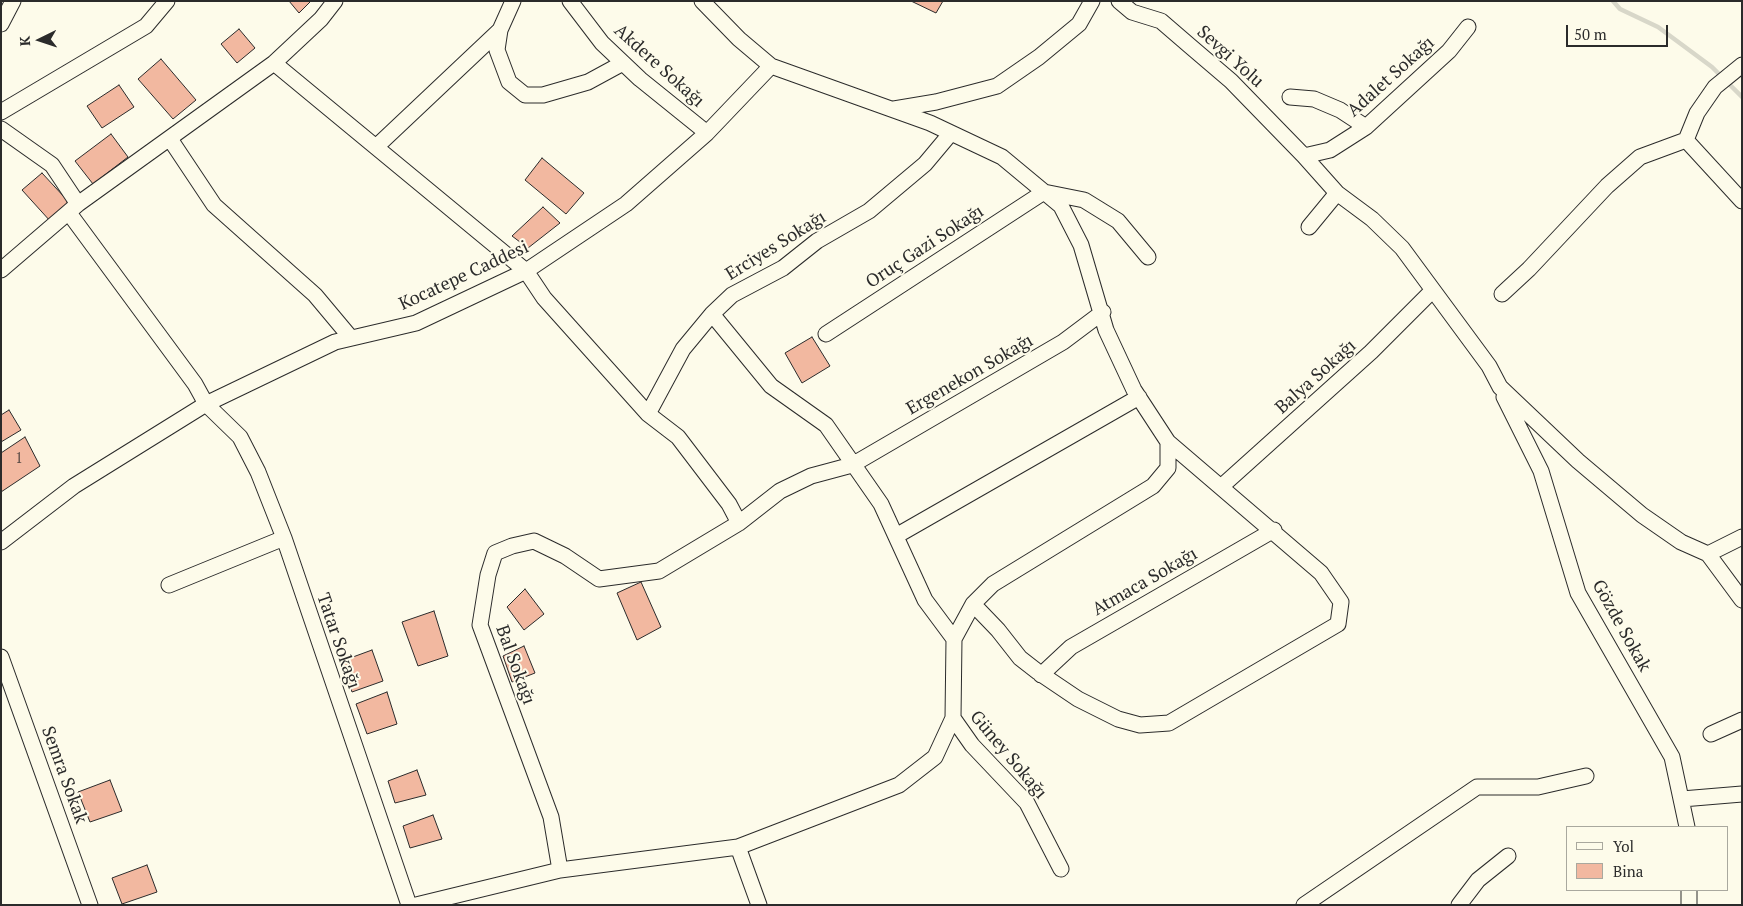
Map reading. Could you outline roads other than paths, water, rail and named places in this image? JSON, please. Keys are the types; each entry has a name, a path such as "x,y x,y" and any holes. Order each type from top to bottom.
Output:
{"street":[{"path":"1,24 13,1"},
{"path":"1,112 146,26 167,1"},
{"path":"1,270 73,208 274,63 321,19 335,1"},
{"path":"513,1 500,30 497,50 509,82 525,95 543,95 588,82 623,63"},
{"name":"Akdere Sokağı","path":"570,1 602,43 623,63 707,133"},
{"path":"702,1 739,39 771,66 892,109 951,133 1002,157 1061,206 1081,245 1103,312 1106,330 1139,397 1168,442 1274,530 1321,573 1341,602 1338,624 1169,723 1140,725 1118,719 1078,699 1041,674 1020,658 998,630 973,604"},
{"path":"892,109 936,102 997,86 1039,57 1078,24 1092,1"},
{"name":"Sevgi Yolu","path":"1119,1 1132,12 1161,21 1231,82 1304,156 1337,193 1372,219 1402,248 1432,291"},
{"name":"Adalet Sokağı","path":"1304,156 1330,150 1366,127 1449,51 1468,27"},
{"path":"376,146 500,30"},
{"path":"274,63 526,271 544,298 648,414 678,437 729,504 738,523"},
{"path":"1502,294 1529,269 1607,186 1640,157 1686,140 1697,113 1715,87 1742,65"},
{"name":"Kocatepe Caddesi","path":"1,542 74,486 206,404 271,371 335,342 416,323 526,271 626,204 707,133 771,66"},
{"path":"1290,97 1314,100 1340,110 1366,127"},
{"name":"Tatar Sokağı","path":"1,129 52,165 73,208 195,384 206,404 240,437 258,472 284,538 409,905"},
{"name":"Erciyes Sokağı","path":"648,414 683,349 712,314 732,295 783,268 817,241 869,211 925,164 951,133"},
{"path":"170,139 214,205 315,295 351,338"},
{"path":"1686,140 1742,201"},
{"path":"1044,192 1084,200 1118,221 1148,257"},
{"name":"Oruç Gazi Sokağı","path":"826,334 1044,192"},
{"path":"1309,227 1337,193"},
{"name":"Gözde Sokak","path":"1432,291 1489,366 1541,471 1578,593 1672,757 1687,826"},
{"name":"Balya Sokağı","path":"1222,486 1372,352 1432,291"},
{"name":"Ergenekon Sokağı","path":"599,579 659,571 738,523 780,491 803,479 852,465 1063,342 1103,312"},
{"path":"712,314 771,386 826,425 852,465 881,504 925,600 954,639"},
{"path":"1500,387 1578,461 1642,515 1681,542 1708,554 1742,600"},
{"path":"896,536 1139,397"},
{"path":"416,905 560,870 738,847 899,785 935,757 953,718 954,639 973,604 993,584 1153,486 1168,468 1168,442"},
{"name":"Atmaca Sokağı","path":"1041,674 1071,646 1274,530"},
{"path":"169,585 284,538"},
{"path":"1708,554 1742,538"},
{"name":"Bal Sokağı","path":"560,870 552,817 480,625 488,575 495,553 512,546 534,541 565,556 599,579"},
{"name":"Semra Sokak","path":"1,657 90,905"},
{"name":"Güney Sokağı","path":"953,718 972,745 1027,803 1062,870"},
{"path":"1711,734 1742,720"},
{"path":"1304,905 1477,787 1538,787 1586,776"},
{"path":"1682,799 1742,794"},
{"path":"738,847 759,905"},
{"path":"1460,905 1478,880 1508,856"},
{"path":"1689,891 1689,905"}],"waterway":[{"path":"1613,1 1620,9 1658,27 1712,67 1742,97"}]}
